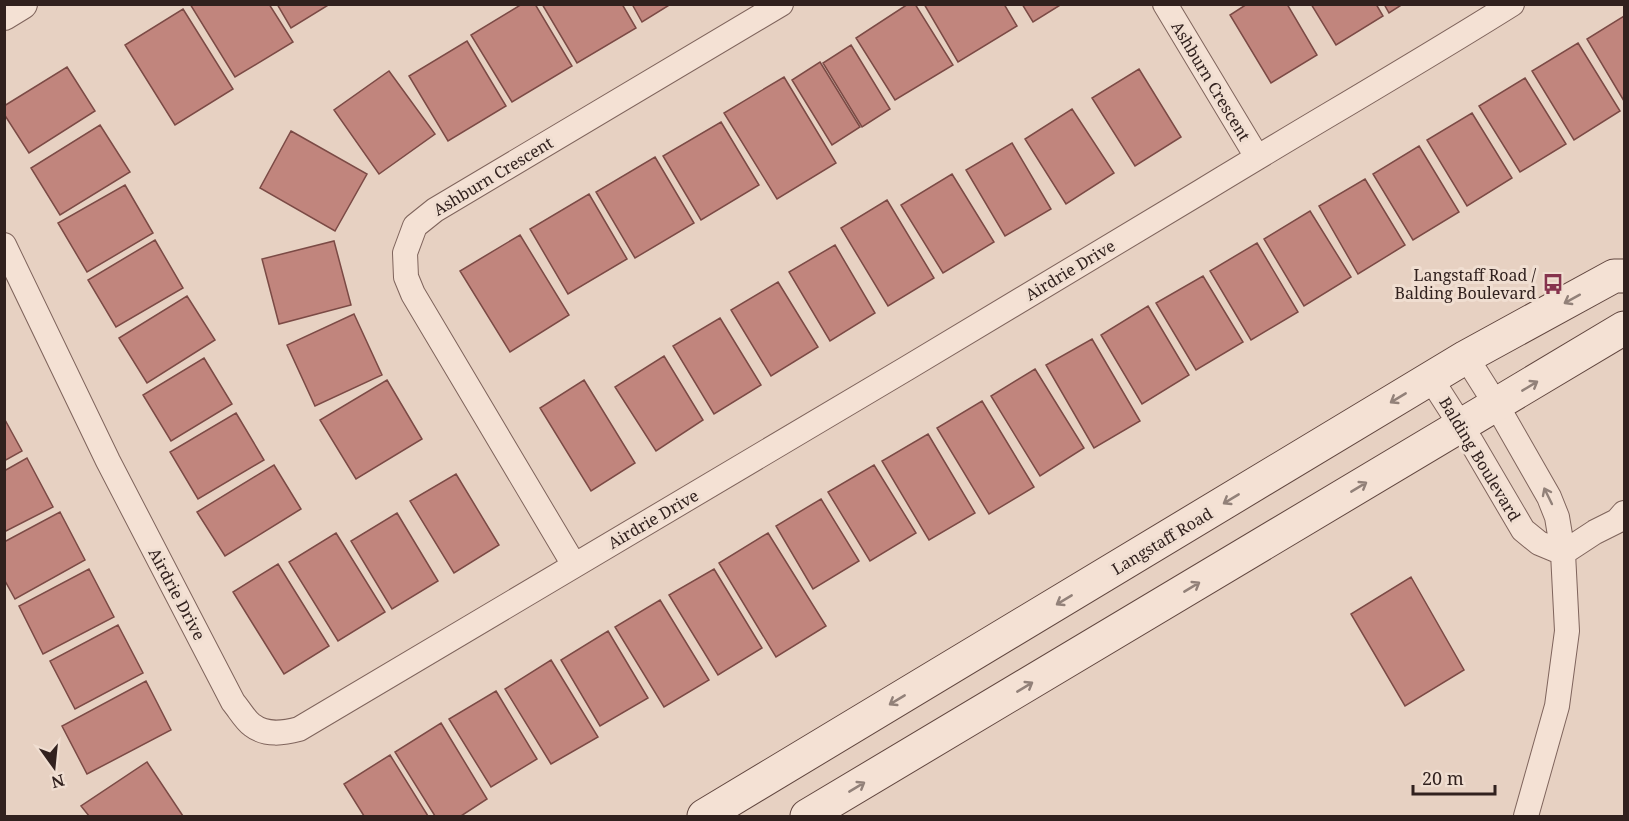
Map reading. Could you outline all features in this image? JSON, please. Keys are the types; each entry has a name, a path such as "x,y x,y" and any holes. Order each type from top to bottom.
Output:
{"main road":[{"name":"Langstaff Road","path":"704,816 1466,357 1614,276 1624,276"},
{"path":"807,816 1461,425 1497,406 1624,328"}],"street":[{"path":"4,15 22,4"},
{"name":"Ashburn Crescent","path":"574,565 412,294 406,277 405,253 415,226 435,210 782,4"},
{"name":"Ashburn Crescent","path":"1165,4 1257,157"},
{"name":"Airdrie Drive","path":"4,245 108,461 233,702 252,726 269,732 282,733 299,729 822,420 1257,157 1398,75 1512,4"},
{"path":"1466,357 1549,497 1557,517 1563,553 1567,630 1557,706 1526,816"},
{"name":"Balding Boulevard","path":"1431,379 1461,425 1522,530 1539,543 1563,553"},
{"path":"1563,553 1595,531 1617,521 1624,513"}],"building":[{"path":"190,4 269,4 293,42 235,77"},
{"path":"277,4 330,4 291,28"},
{"path":"522,4 535,4 572,66 512,102 471,35"},
{"path":"542,4 622,4 636,28 577,63"},
{"path":"632,4 671,4 642,22"},
{"path":"908,4 915,4 953,65 895,100 856,38"},
{"path":"924,4 1004,4 1017,26 958,62"},
{"path":"1022,4 1062,4 1033,22"},
{"path":"1247,4 1287,4 1317,55 1271,83 1230,15"},
{"path":"1311,4 1376,4 1383,16 1336,45"},
{"path":"1384,4 1403,4 1389,13"},
{"path":"183,9 233,89 175,125 125,45"},
{"path":"1624,16 1624,101 1587,39"},
{"path":"467,41 506,106 448,141 409,76"},
{"path":"1578,43 1620,111 1574,140 1532,71"},
{"path":"851,45 890,109 862,127 823,63"},
{"path":"820,62 860,127 832,145 792,80"},
{"path":"67,67 95,111 29,153 4,114 4,106"},
{"path":"1139,69 1181,137 1135,166 1092,98"},
{"path":"389,71 435,134 379,174 334,110"},
{"path":"784,77 836,163 777,199 724,113"},
{"path":"1525,78 1566,144 1520,172 1479,106"},
{"path":"1072,109 1114,173 1066,204 1025,139"},
{"path":"1472,113 1512,178 1467,206 1427,140"},
{"path":"721,122 759,185 701,220 663,156"},
{"path":"100,125 130,172 60,215 31,168"},
{"path":"291,131 367,174 335,231 260,188"},
{"path":"1012,143 1051,209 1005,236 966,170"},
{"path":"1419,146 1459,212 1413,240 1373,174"},
{"path":"655,157 694,223 635,258 596,192"},
{"path":"952,174 994,242 943,273 901,205"},
{"path":"1365,179 1405,245 1358,274 1319,206"},
{"path":"125,185 153,233 87,272 58,223"},
{"path":"589,194 627,259 568,294 530,229"},
{"path":"887,200 934,278 888,306 841,228"},
{"path":"1310,211 1351,277 1304,306 1264,239"},
{"path":"520,235 569,315 510,352 460,271"},
{"path":"155,240 183,288 116,327 88,280"},
{"path":"334,241 351,305 279,324 262,259"},
{"path":"1257,243 1298,312 1251,340 1210,271"},
{"path":"835,245 875,313 830,341 789,272"},
{"path":"1203,276 1243,342 1196,370 1156,303"},
{"path":"778,282 818,347 771,376 731,310"},
{"path":"187,296 215,340 147,383 119,338"},
{"path":"1148,306 1189,375 1142,404 1101,335"},
{"path":"354,314 382,375 315,406 287,345"},
{"path":"720,318 761,385 714,414 673,346"},
{"path":"1092,339 1140,421 1094,448 1046,365"},
{"path":"664,356 703,420 656,451 615,387"},
{"path":"204,358 232,404 171,441 143,395"},
{"path":"1035,369 1084,448 1040,476 991,396"},
{"path":"387,380 422,439 356,479 320,420"},
{"path":"584,380 635,463 591,491 540,408"},
{"path":"982,401 1034,487 989,514 937,428"},
{"path":"236,413 264,460 198,499 170,452"},
{"path":"4,418 22,451 4,461"},
{"path":"928,434 975,513 929,540 882,461"},
{"path":"27,458 53,507 4,532 4,471"},
{"path":"274,465 301,509 225,556 197,512"},
{"path":"874,465 916,533 870,561 828,492"},
{"path":"456,474 499,545 454,573 410,501"},
{"path":"821,499 859,561 813,589 776,526"},
{"path":"60,512 85,560 15,599 4,579 4,542"},
{"path":"397,513 438,581 392,609 351,541"},
{"path":"336,533 385,612 338,641 289,562"},
{"path":"768,533 826,626 776,657 719,563"},
{"path":"278,564 329,646 284,674 233,592"},
{"path":"89,569 114,617 43,654 19,606"},
{"path":"714,569 762,648 718,675 669,595"},
{"path":"1411,577 1464,670 1405,706 1351,614"},
{"path":"660,600 709,680 664,707 615,627"},
{"path":"118,625 143,673 75,709 50,661"},
{"path":"608,631 648,698 600,726 561,660"},
{"path":"551,660 598,737 551,764 505,689"},
{"path":"146,681 171,730 87,774 62,726"},
{"path":"496,691 537,759 491,787 449,719"},
{"path":"441,723 487,799 461,816 435,816 395,752"},
{"path":"390,755 428,816 364,816 344,784"},
{"path":"147,762 183,816 89,816 81,806"}],"place":[{"name":"Langstaff Road / Balding Boulevard","path":"1553,284"}]}
